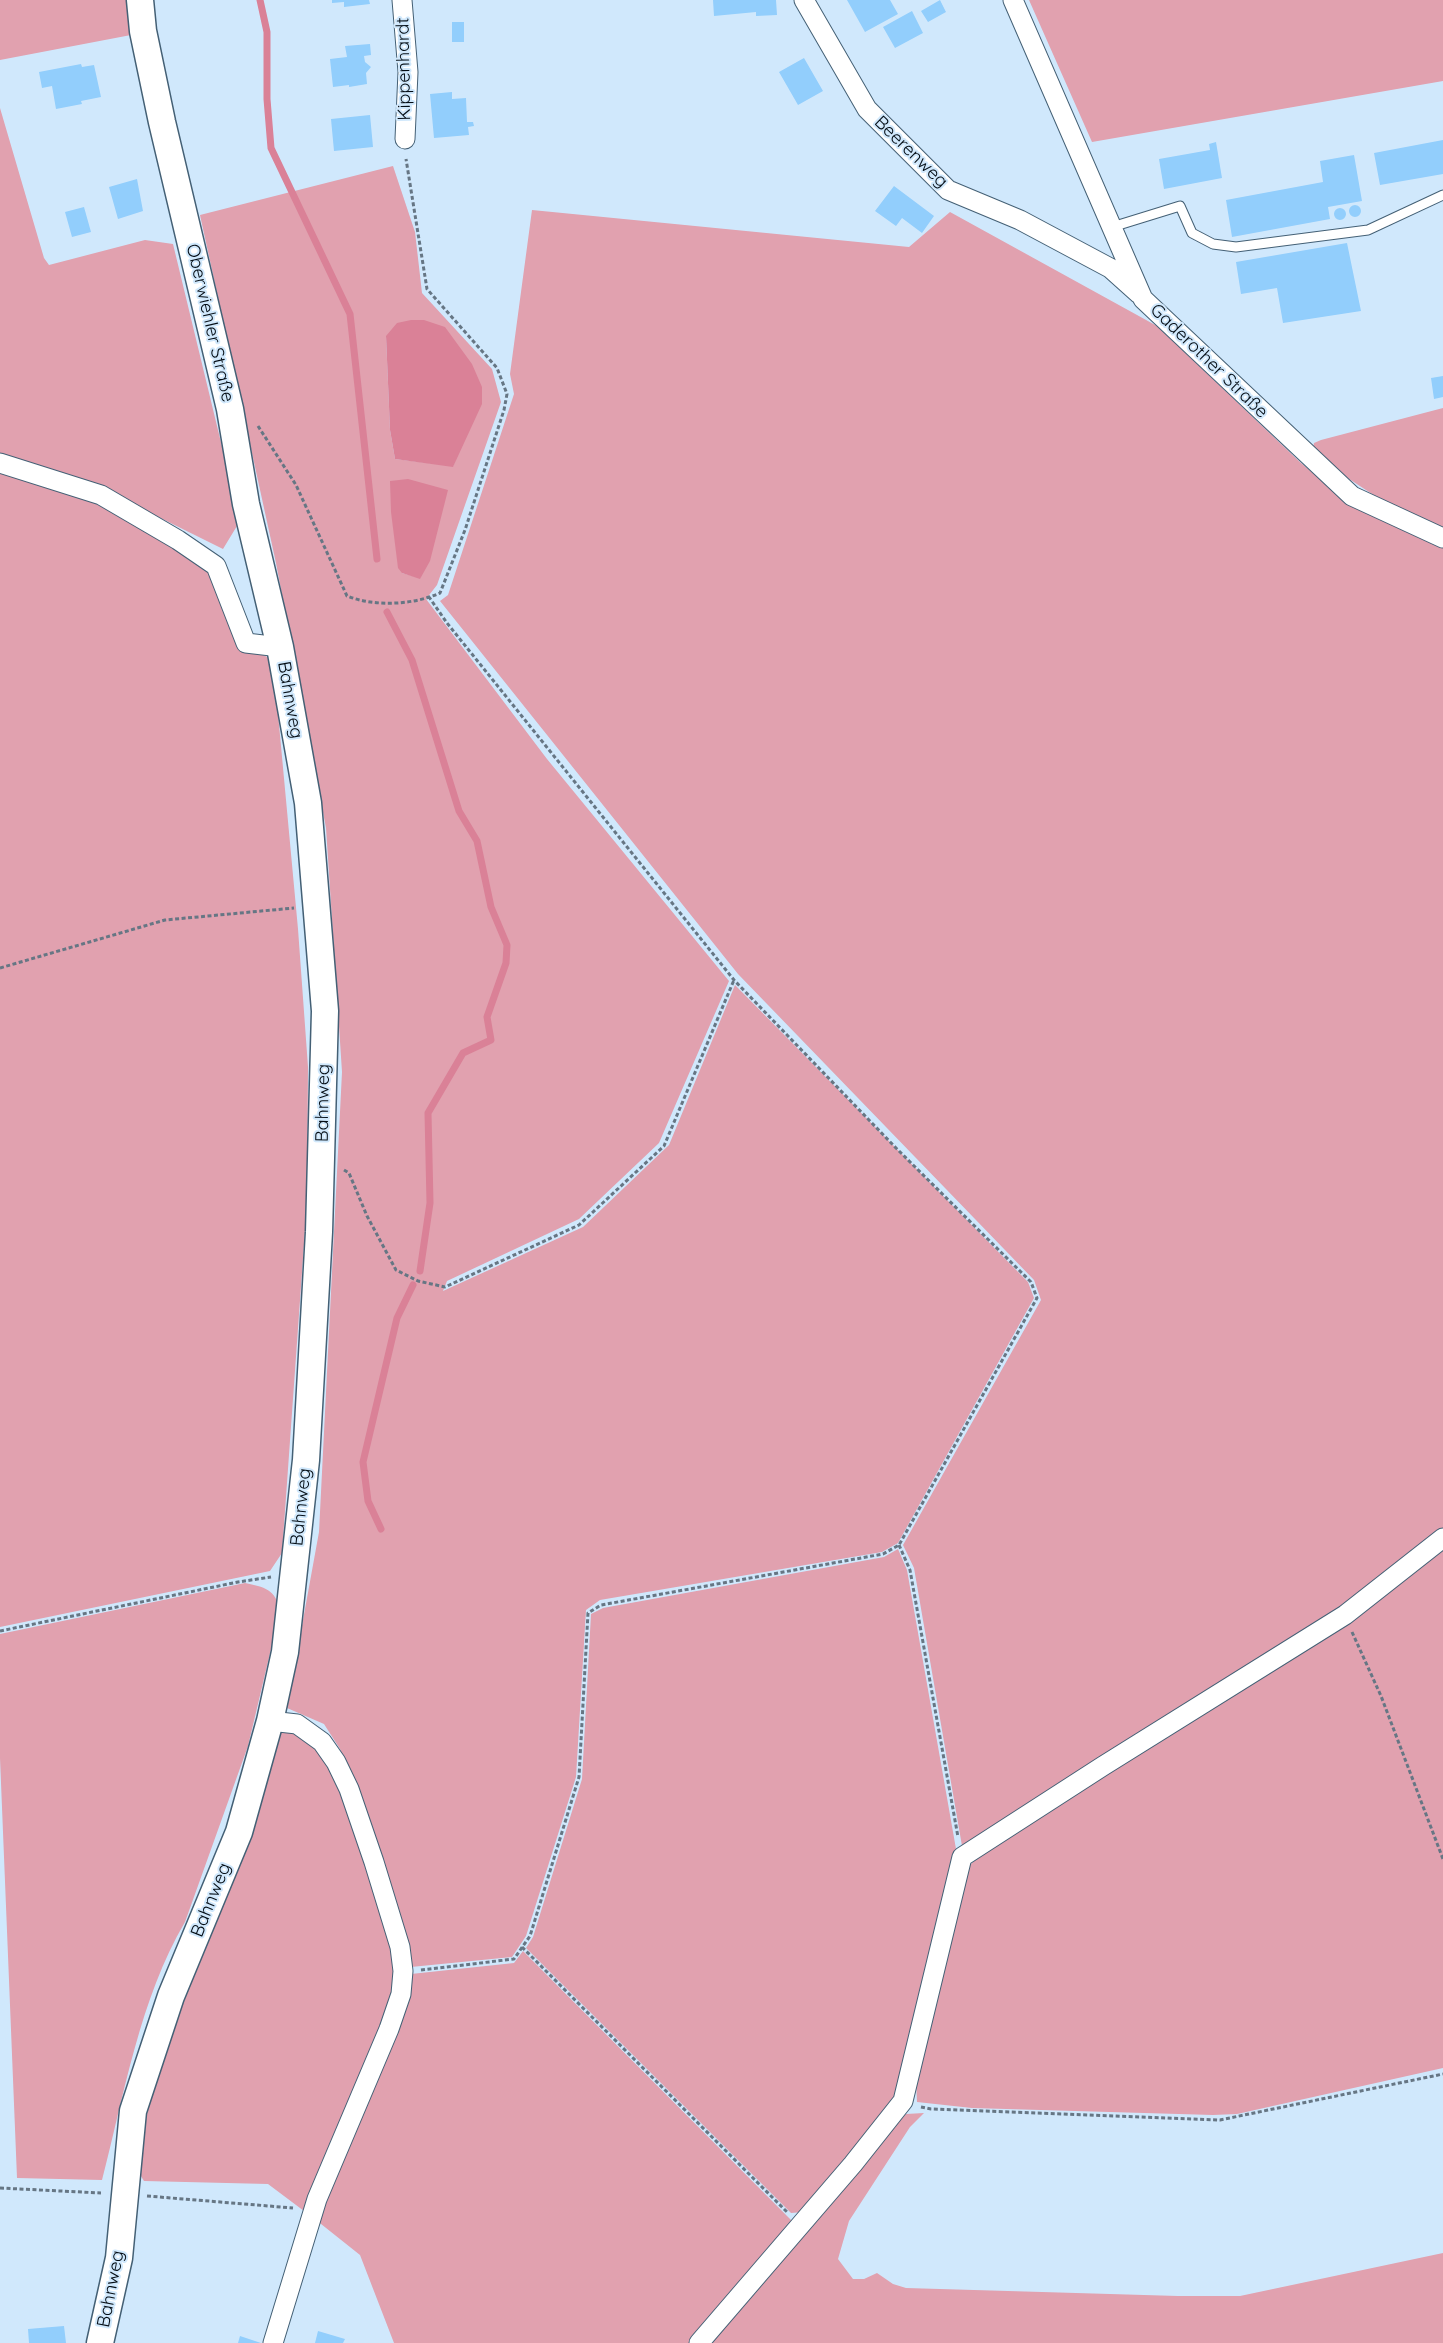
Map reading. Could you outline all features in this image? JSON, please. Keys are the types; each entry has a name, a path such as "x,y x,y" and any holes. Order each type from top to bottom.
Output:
{"main road":[{"name":"Oberwiehler Straße","path":"140,0 143,31 162,122 230,409 246,504 280,647"},
{"name":"Bahnweg","path":"100,2343 119,2258 133,2111 171,1996 239,1832 270,1721 285,1652 294,1574 306,1460 320,1232 325,1012 308,802 280,647"}],"street":[{"name":"Kippenhardt","path":"402,0 408,72 405,139"},
{"name":"Beerenweg","path":"804,0 867,109 948,190 1020,220 1110,268 1144,299"},
{"name":"Gaderother Straße","path":"1012,0 1144,299 1352,496 1443,538"},
{"path":"0,463 101,495 178,540 216,566 246,643 280,647"},
{"path":"699,2343 799,2224 853,2164 903,2102 962,1857 1103,1766 1345,1615 1443,1538"},
{"path":"270,1721 297,1724 322,1742 336,1762 349,1789 374,1862 400,1947 403,1971 401,1994 389,2029 314,2209 273,2343"}],"lane":[{"path":"1112,227 1180,206 1192,233 1213,244 1236,247 1368,230 1443,195"}],"path":[{"path":"230,409 256,423 296,485 347,596 364,603 422,601 440,592 465,530 504,410 507,394 497,368 427,289 405,154 405,139"},
{"path":"403,1971 438,1969 514,1959 530,1936 579,1777 588,1613 602,1605 883,1554 900,1545 1037,1298 1032,1282 896,1148 734,980 512,706 446,623 429,597"},
{"path":"0,968 165,920 317,906"},
{"path":"321,1154 349,1174 367,1216 396,1270 418,1281 445,1287 579,1225 664,1146 734,980"},
{"path":"900,1545 910,1570 962,1857"},
{"path":"0,1631 238,1582 294,1574"},
{"path":"1345,1615 1381,1696 1443,1859"},
{"path":"522,1947 799,2224"},
{"path":"903,2102 931,2109 1220,2120 1443,2074"},
{"path":"0,2188 124,2194 314,2209"}],"shaded area":[{"path":"0,0 128,0 131,35 0,60"},
{"path":"1029,0 1443,0 1443,81 1092,142"},
{"path":"0,108 44,258 49,265 145,240 173,244 240,521 223,549 114,495 0,458"},
{"path":"393,166 415,232 422,293 492,369 501,402 437,585 426,599 547,759 729,981 659,1143 579,1219 447,1281 443,1291 583,1227 669,1145 735,985 1028,1282 1034,1298 898,1543 882,1552 600,1600 586,1610 576,1777 526,1936 512,1957 411,1967 354,1782 340,1749 324,1724 287,1708 319,1532 342,1072 326,828 276,563 200,215","holes":["386,336 456,459 453,466 395,459 390,430","447,490 420,578 402,573"]},
{"path":"532,210 909,247 950,212 1157,326 1301,463 1336,492 1443,547 1443,1542 962,1846 914,1568 903,1545 1041,1300 1034,1280 738,974 440,601 448,595 514,394 510,374"},
{"path":"424,320 445,327 472,364 482,387 482,404 453,467 395,459 390,430 386,336 397,323"},
{"path":"1443,408 1443,529 1392,507 1343,475 1313,449 1314,443 1321,440"},
{"path":"0,469 84,495 206,567 250,648 273,660 298,929 308,1067 307,1202 282,1553 270,1571 0,1627"},
{"path":"408,479 448,490 430,561 420,579 402,573 398,568 391,512 390,481"},
{"path":"898,1549 907,1570 956,1849 903,2083 889,2109 803,2212 791,2213 526,1948 533,1937 582,1779 591,1614 603,1608 884,1557"},
{"path":"1443,1550 1443,2068 1237,2114 1213,2115 972,2108 917,2102 916,2079 963,1881 970,1865 986,1849"},
{"path":"245,1583 268,1590 276,1598 280,1611 248,1746 185,1922 169,1951 156,1982 126,2081 102,2180 17,2178 0,1758 0,1634"},
{"path":"296,1730 326,1759 343,1794 392,1936 395,1965 393,1994 304,2211 268,2184 144,2181 139,2173 141,2148 150,2097 167,2043 278,1733"},
{"path":"523,1951 794,2223 689,2343 394,2343 360,2255 316,2220 411,1974 514,1963"},
{"path":"924,2113 910,2127 849,2221 838,2259 853,2279 864,2279 877,2273 893,2284 906,2288 1240,2296 1443,2253 1443,2343 710,2343 894,2126 906,2114"}],"building":[{"path":"332,0 369,0 370,4 344,7 344,2 332,3"},
{"path":"713,0 776,0 777,15 756,16 756,12 714,16"},
{"path":"847,0 890,0 898,14 865,32"},
{"path":"940,0 946,12 928,22 921,11"},
{"path":"912,11 923,33 895,48 883,27"},
{"path":"452,22 464,22 464,42 452,42"},
{"path":"370,44 371,55 364,56 365,62 371,67 366,73 367,84 333,87 330,59 347,57 345,46"},
{"path":"804,58 823,91 798,105 779,72"},
{"path":"81,64 82,67 94,65 101,97 81,101 82,104 56,109 52,86 42,88 39,72"},
{"path":"452,92 452,99 466,98 467,122 473,122 474,126 468,127 469,135 434,138 430,94"},
{"path":"370,115 373,147 334,151 331,119"},
{"path":"1443,140 1443,174 1380,185 1374,153"},
{"path":"1216,142 1222,178 1164,189 1159,159 1210,150 1209,144"},
{"path":"1354,155 1362,201 1328,207 1330,219 1232,237 1226,200 1323,182 1320,161"},
{"path":"137,179 143,211 118,219 109,187"},
{"path":"894,186 934,216 922,233 902,218 896,226 875,211"},
{"path":"1353,205 1357,205 1361,211 1357,217 1353,217 1349,213 1349,209"},
{"path":"84,207 91,232 72,237 65,212"},
{"path":"1338,208 1342,208 1346,214 1342,220 1338,220 1334,216 1334,212"},
{"path":"1347,243 1361,311 1283,323 1277,288 1241,294 1236,262"},
{"path":"1443,376 1443,397 1434,399 1431,378"},
{"path":"64,2326 66,2343 29,2343 28,2329"},
{"path":"318,2331 345,2339 343,2343 315,2343"},
{"path":"240,2336 261,2343 238,2343"}],"waterway":[{"path":"260,0 267,32 267,99 271,148 350,314 377,559"},
{"path":"387,612 412,660 459,811 477,841 491,907 507,945 506,963 487,1017 491,1040 463,1053 428,1113 430,1203 420,1271"},
{"path":"381,1529 368,1501 363,1462 397,1318 413,1285"}]}
